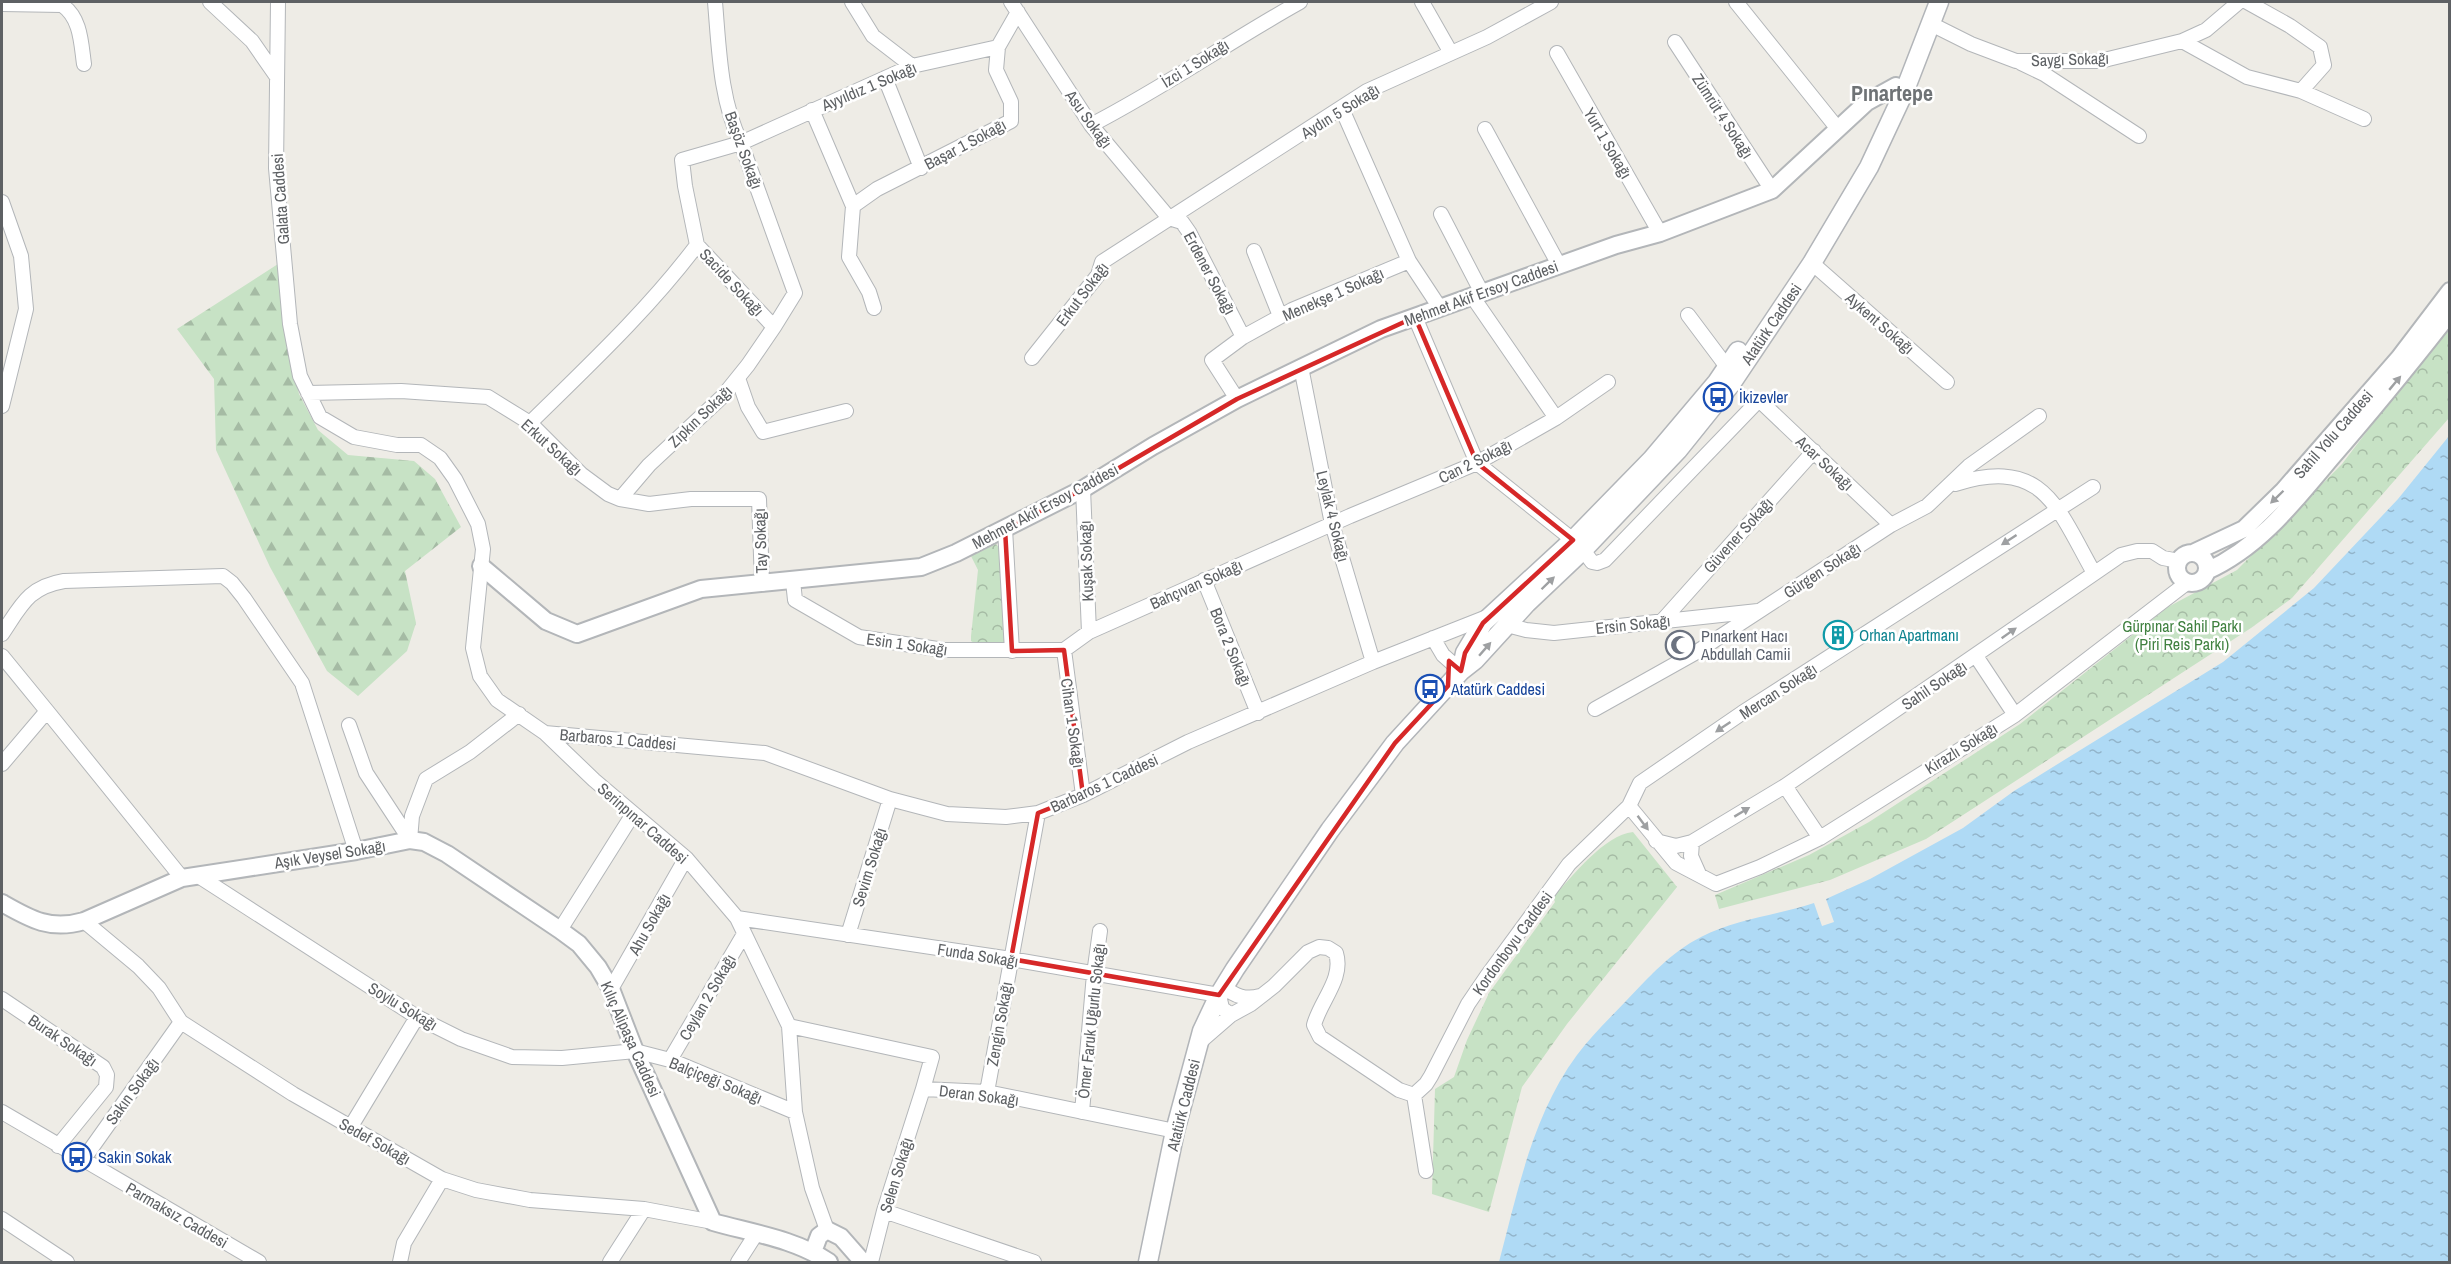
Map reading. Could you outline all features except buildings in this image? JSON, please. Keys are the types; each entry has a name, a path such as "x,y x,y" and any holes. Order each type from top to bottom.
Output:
{"main road":[{"name":"Atatürk Caddesi","path":"1148,1263 1174,1131 1198,1043 1221,991 1330,831 1395,743 1461,671 1475,660 1499,620 1678,450 1731,384 1812,264 1869,166 1900,88 1929,2"},
{"name":"Atatürk Caddesi","path":"1900,88 1931,24 1939,2"},
{"name":"Atatürk Caddesi","path":"1578,545 1727,368 1833,212 1893,106"}],"street":[{"path":"210,2 252,41 277,77"},
{"name":"Galata Caddesi","path":"278,2 276,168 290,324 300,376 308,393"},
{"name":"Başöz Sokağı","path":"715,2 720,57 730,120 741,143 795,293"},
{"path":"852,2 873,36 912,66"},
{"name":"İzci 1 Sokağı","path":"1091,125 1300,2"},
{"path":"1422,2 1450,53"},
{"name":"Aydın 5 Sokağı","path":"1169,218 1367,91 1487,37 1551,2"},
{"path":"1736,2 1838,129"},
{"name":"Saygı Sokağı","path":"1931,24 1971,45 2016,60 2100,61 2182,41 2206,30 2239,2"},
{"path":"2247,2 2290,26 2320,47 2324,64 2301,91"},
{"path":"2,4 62,5 70,10 76,21 84,64"},
{"path":"998,47 1015,7"},
{"name":"Asu Sokağı","path":"1015,7 1091,125 1169,218"},
{"path":"2182,41 2247,77 2301,91 2364,119"},
{"name":"Zümrüt 4 Sokağı","path":"1675,42 1772,190"},
{"name":"Ayyıldız 1 Sokağı","path":"682,160 741,143 912,66 998,47"},
{"name":"Başar 1 Sokağı","path":"853,206 877,189 1011,122 1011,102 996,70 998,47"},
{"name":"Yurt 1 Sokağı","path":"1557,53 1660,233"},
{"path":"2016,60 2044,74 2139,136"},
{"path":"885,78 921,168"},
{"name":"Mehmet Akif Ersoy Caddesi","path":"481,566 546,621 577,634 702,589 921,567 957,553 1083,489 1153,446 1237,399 1381,329 1616,245 1660,233 1772,190 1867,102 1900,88"},
{"path":"1867,102 1893,106"},
{"path":"1342,109 1408,261 1440,308"},
{"path":"812,110 853,206 849,257 864,283 874,308"},
{"path":"1485,129 1559,265"},
{"name":"Sacide Sokağı","path":"682,160 684,186 697,245 774,327 795,293"},
{"path":"2,202 21,256 26,309 2,406"},
{"path":"1441,214 1477,294 1556,418"},
{"name":"Erkut Sokağı","path":"1032,358 1098,275 1102,262 1169,218"},
{"name":"Erdener Sokağı","path":"1169,218 1182,222 1190,232 1243,337"},
{"path":"530,423 675,275 697,245"},
{"path":"1254,251 1280,316"},
{"name":"Menekşe 1 Sokağı","path":"1237,399 1212,360 1243,337 1280,316 1408,261"},
{"name":"Aykent Sokağı","path":"1812,264 1947,382"},
{"name":"Sahil Yolu Caddesi","path":"2194,552 2244,529 2283,491 2399,358 2450,291"},
{"name":"Sahil Yolu Caddesi","path":"2207,571 2230,560 2249,547 2273,525 2366,417 2450,313"},
{"path":"1688,315 1727,368"},
{"path":"1415,317 1477,463 1578,545"},
{"name":"Zıpkın Sokağı","path":"620,499 649,465 723,396 774,327"},
{"name":"Leylak 4 Sokağı","path":"1300,367 1332,524 1373,662"},
{"path":"738,378 748,407 763,432 846,411"},
{"name":"Can 2 Sokağı","path":"1332,524 1477,463 1556,418 1608,382"},
{"name":"Erkut Sokağı","path":"308,393 401,391 489,397 530,423 581,474 608,494 620,499 649,504 691,500 759,499"},
{"path":"308,393 320,417 354,437 397,445 421,445 440,458 455,478 478,524 483,549 481,566"},
{"name":"Acar Sokağı","path":"1578,545 1592,562 1605,560 1759,400 1892,525"},
{"name":"Gürgen Sokağı","path":"1594,709 1695,653 1892,525 1927,506 1970,466 2039,416"},
{"name":"Güvener Sokağı","path":"1663,620 1814,451"},
{"path":"1950,486 1974,478 2003,476 2029,482 2046,494 2058,508 2094,573"},
{"name":"Mercan Sokağı","path":"1629,806 1640,783 1752,707 2093,487"},
{"name":"Kuşak Sokağı","path":"1083,489 1089,632"},
{"name":"Tay Sokağı","path":"759,499 762,584"},
{"name":"Bahçıvan Sokağı","path":"1064,650 1089,632 1332,524"},
{"path":"1005,529 1012,651"},
{"name":"Sahil Sokağı","path":"1692,842 1785,786 2121,555 2137,550 2152,551 2163,558 2179,561"},
{"path":"2194,552 2206,561 2207,571 2200,581 2188,582 2179,575 2179,561 2185,554 2194,552"},
{"name":"Serinpınar Caddesi","path":"481,566 473,648 480,675 497,700 545,734 594,780 686,858 737,918 789,1026 795,1112 812,1188 827,1230"},
{"path":"2,634 27,597 46,584 64,581 223,576 244,598 302,683 356,851"},
{"name":"Bora 2 Sokağı","path":"1204,580 1258,713"},
{"name":"Esin 1 Sokağı","path":"793,581 795,600 859,638 944,650 1064,650"},
{"name":"Kirazlı Sokağı","path":"1699,874 1716,884 1760,867 1820,838 2015,715 2188,582"},
{"name":"Ersin Sokağı","path":"1499,620 1526,630 1554,633 1760,611"},
{"name":"Barbaros 1 Caddesi","path":"545,734 765,753 890,799 947,814 1006,817 1038,813 1083,795 1188,742 1373,662 1434,638 1499,620"},
{"path":"1434,638 1443,655 1448,686"},
{"name":"Cihan 1 Sokağı","path":"1064,650 1083,795"},
{"path":"1443,655 1461,671"},
{"name":"Soylu Sokağı","path":"2,656 189,876 417,1017 461,1039 512,1057 562,1058 635,1051"},
{"path":"1976,656 2015,715"},
{"path":"2,764 47,711"},
{"path":"410,840 412,816 426,779 470,752 519,714"},
{"path":"349,725 366,773 410,840"},
{"path":"1785,786 1820,838"},
{"name":"Sevim Sokağı","path":"848,935 890,799"},
{"path":"1629,806 1676,863 1699,874"},
{"name":"Kordonboyu Caddesi","path":"1414,1095 1431,1076 1468,1004 1569,864 1629,806"},
{"name":"Zengin Sokağı","path":"987,1092 1038,813"},
{"path":"560,930 633,814"},
{"name":"Aşık Veysel Sokağı","path":"84,921 189,876 356,851 410,840"},
{"name":"Kılıç Alipaşa Caddesi","path":"410,840 424,842 447,854 560,930 579,944 598,967 611,990 635,1051 713,1222"},
{"path":"1656,841 1676,846 1692,842 1690,856 1699,874"},
{"name":"Ahu Sokağı","path":"611,990 686,858"},
{"path":"2,903 26,916 48,924 67,926 84,921"},
{"name":"Funda Sokağı","path":"737,918 1011,959 1094,974 1221,991 1244,998 1262,995"},
{"name":"Sedef Sokağı","path":"84,921 138,966 159,988 181,1022 292,1094 442,1179 476,1190 530,1200 644,1209 713,1222 797,1245 813,1252"},
{"name":"Ömer Faruk Uğurlu Sokağı","path":"1082,1112 1100,931"},
{"name":"Ceylan 2 Sokağı","path":"670,1060 744,934"},
{"path":"1198,1043 1231,1015 1274,986 1308,952 1328,948 1336,953 1337,973 1318,1011 1314,1025 1320,1037 1399,1090 1414,1095 1426,1171"},
{"path":"1221,991 1222,1008 1231,1015"},
{"name":"Burak Sokağı","path":"2,999 103,1067 107,1075 106,1087 58,1146"},
{"path":"350,1128 417,1017"},
{"name":"Sakın Sokağı","path":"82,1160 181,1022"},
{"name":"Deran Sokağı","path":"789,1026 932,1057 923,1089 987,1092 1174,1131"},
{"name":"Balçiçeği Sokağı","path":"635,1051 670,1060 795,1112"},
{"name":"Selen Sokağı","path":"871,1263 884,1211 923,1089"},
{"name":"Parmaksız Caddesi","path":"2,1112 259,1263"},
{"path":"400,1263 404,1243 442,1179"},
{"path":"610,1263 644,1209"},
{"path":"884,1211 1034,1263"},
{"path":"2,1219 67,1263"},
{"path":"829,1263 813,1252 819,1236 827,1230 841,1237 863,1263"},
{"path":"738,1263 756,1234"},
{"path":"837,1263 846,1251 847,1245"}],"highlighted area":[{"path":"1415,317 1477,463 1573,540 1483,623 1465,653 1461,671 1449,661 1448,686 1395,743 1219,995 1011,959 1038,813 1083,795 1064,650 1012,651 1005,529 1083,489 1237,399"}],"green space":[{"path":"278,264 287,336 299,394 318,430 348,455 414,461 435,479 461,527 405,571 416,623 407,651 358,696 327,671 270,567 216,450 214,379 177,329"},
{"name":"Gürpınar Sahil Parkı (Piri Reis Parkı)","path":"2449,324 2449,418 2292,598 2251,628 1926,839 1830,880 1719,909 1715,895 1809,855 1869,822 2020,724 2168,607 2237,570 2342,464"},
{"path":"996,544 1000,549 1005,643 976,644 971,641 971,636 978,570 971,556"},
{"path":"1633,832 1677,887 1567,1024 1522,1087 1489,1212 1432,1194 1435,1089 1454,1077 1467,1040 1489,993 1555,902 1553,897 1600,848 1611,840"}],"water":[{"path":"2449,436 2449,1262 1499,1262 1528,1155 1548,1103 1562,1078 1594,1034 1670,958 1690,943 1714,931 1743,921 1814,903 1822,926 1834,922 1826,899 1870,879 1963,828 2014,791 2223,662 2314,588 2398,499"}],"place":[{"name":"İkizevler","path":"1718,397"},
{"name":"Orhan Apartmanı","path":"1838,635"},
{"name":"Pınarkent Hacı Abdullah Camii","path":"1680,645"},
{"name":"Atatürk Caddesi","path":"1430,689"},
{"name":"Sakin Sokak","path":"77,1157"}],"district":[{"name":"Pınartepe","path":"1892,93"}]}
